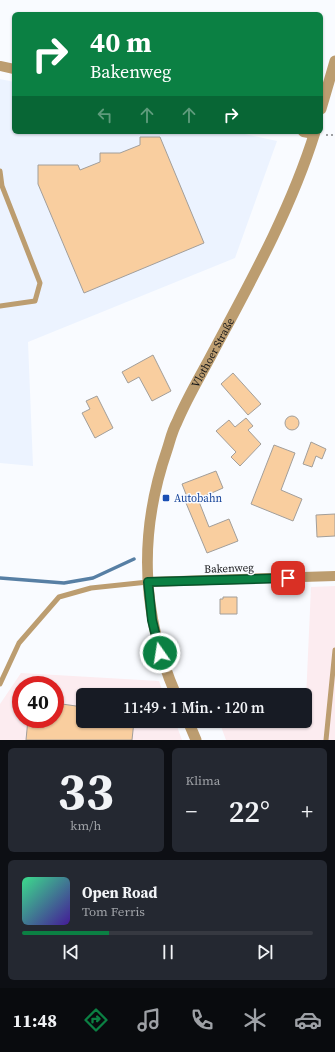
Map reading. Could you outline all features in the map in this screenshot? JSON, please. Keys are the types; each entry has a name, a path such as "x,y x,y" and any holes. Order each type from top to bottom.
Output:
{"street":[{"path":"323,102 335,61"},
{"path":"0,66 12,69"},
{"name":"Vlothoer Straße","path":"173,688 160,653 152,620 146,563 148,526 158,476 176,422 254,275 290,197 310,134"},
{"name":"Bakenweg","path":"148,582 335,576"},
{"path":"191,728 196,740"}],"lane":[{"path":"0,171 2,186 40,283 35,301 0,306"},
{"path":"0,684 19,643 59,597 91,588 148,582"},
{"path":"326,740 335,650"}],"shaded area":[{"path":"0,79 12,82 12,134 244,134 277,141 235,258 28,342 33,466 0,463"},
{"path":"335,586 335,740 226,740 222,728 312,728 312,688 306,688 311,587"},
{"path":"21,673 159,681 162,688 76,688 76,728 178,728 182,740 0,740 0,704 12,686 12,728 64,728 64,676 19,676"}],"building":[{"path":"140,137 160,137 204,243 84,293 38,184 38,165 78,165 80,170 100,162 100,153 120,153 140,145"},
{"path":"153,355 171,391 152,401 139,377 128,383 122,372"},
{"path":"233,373 261,404 248,415 221,384"},
{"path":"97,396 113,428 95,438 82,413 90,409 86,401"},
{"path":"289,416 295,416 299,420 299,426 295,430 289,430 285,426 285,420"},
{"path":"246,418 253,426 248,430 261,444 240,466 231,457 236,452 216,431 229,420 235,427"},
{"path":"311,442 326,449 322,459 316,456 312,467 303,464"},
{"path":"274,445 295,453 281,490 302,499 293,521 251,504"},
{"path":"216,471 223,488 198,499 209,527 229,519 238,541 207,553 186,503 189,502 182,484"},
{"path":"335,514 335,536 317,537 316,515"},
{"path":"223,597 237,597 237,614 220,614 220,599 223,599"},
{"path":"64,704 76,706 76,728 133,728 132,740 26,740 27,728 64,728"}],"waterway":[{"path":"0,578 64,583 93,578 134,559"}],"place":[{"name":"Autobahn","path":"166,498"}],"route":[{"path":"160,653 152,620 148,582 288,578"}]}
